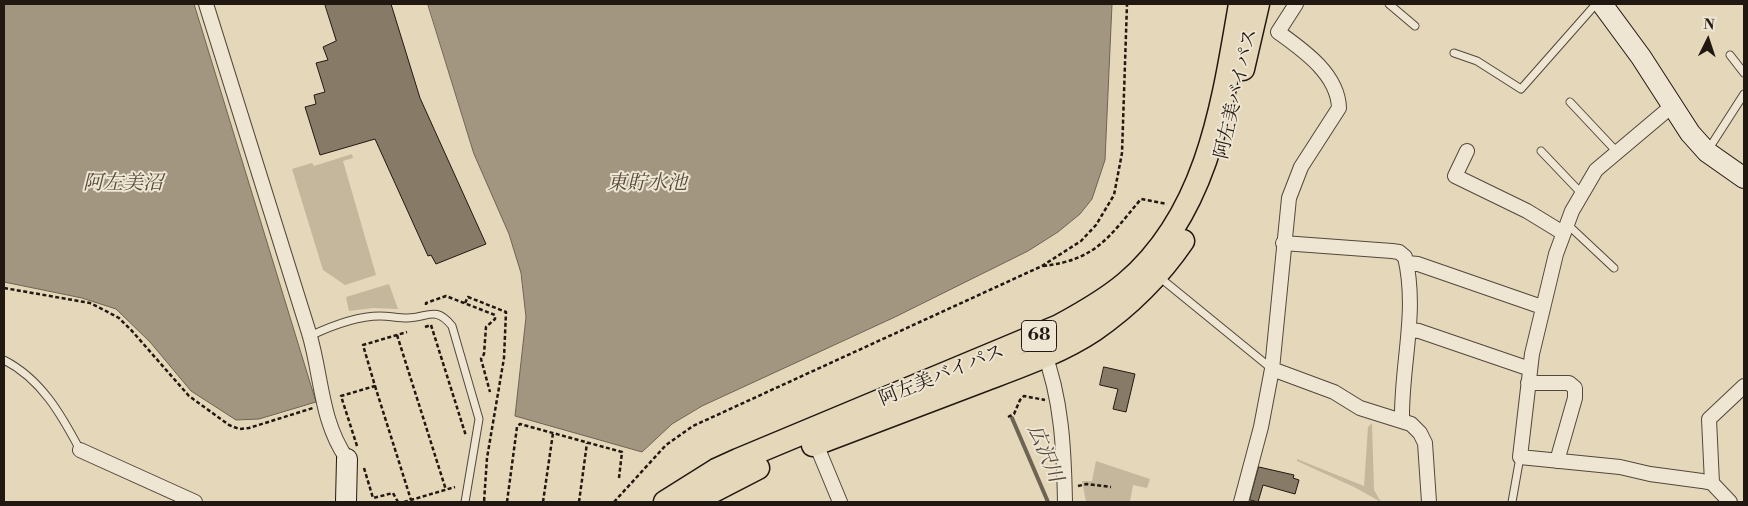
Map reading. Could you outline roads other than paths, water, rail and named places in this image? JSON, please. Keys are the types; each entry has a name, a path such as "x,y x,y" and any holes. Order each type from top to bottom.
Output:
{"main road":[{"name":"阿左美バイパス","path":"692,502 737,477 1041,346 1084,312 1109,296 1144,265 1171,232 1187,205 1213,138 1240,4"},
{"name":"阿左美バイパス","path":"664,502 716,470 903,390 1093,331 1126,304 1157,275 1186,235 1214,184 1226,148 1258,4"}],"street":[{"path":"206,4 310,336 324,405 334,441 356,457 346,502"},
{"path":"1241,502 1261,427 1272,369 1287,208 1294,182 1339,108 1336,92 1322,70 1297,46 1278,32 1296,4"},
{"path":"1601,4 1642,57 1690,133 1707,152 1744,178"},
{"path":"1672,106 1596,170 1565,229 1542,308 1530,369 1520,456 1620,467 1650,474 1712,483 1730,502"},
{"path":"1467,151 1455,176 1565,229"},
{"path":"1283,243 1399,252 1405,257 1411,303 1402,400 1402,420"},
{"path":"1407,263 1418,264 1542,308"},
{"path":"1410,330 1419,331 1530,369"},
{"path":"1041,346 1057,401 1065,502"},
{"path":"1272,369 1334,392 1360,408 1411,424 1423,438 1429,502"},
{"path":"1528,383 1569,383 1574,388 1575,398 1556,460"},
{"path":"1712,483 1709,419 1744,386"},
{"path":"816,444 836,487 840,502"},
{"path":"80,450 195,502"}],"lane":[{"path":"1388,4 1415,26"},
{"path":"1454,53 1477,61 1521,88 1601,4"},
{"path":"1730,55 1744,73"},
{"path":"1707,152 1744,94"},
{"path":"1570,102 1616,152"},
{"path":"1541,151 1582,194"},
{"path":"1565,229 1614,268"},
{"path":"1157,275 1272,369"},
{"path":"310,336 325,328 367,317 411,318 429,314 444,316 452,326 479,419 465,502"},
{"path":"4,360 29,374 46,394 80,450"},
{"path":"1512,502 1520,456"}],"water":[{"name":"阿左美沼","path":"4,4 194,4 316,402 259,419 236,420 191,391 150,342 116,309 82,298 4,282"},
{"name":"東貯水池","path":"428,4 1112,4 1105,160 1092,199 1080,214 1058,232 1028,251 895,317 702,406 672,424 642,452 515,416 526,317 521,273 509,234 474,154"}],"waterway":[{"name":"広沢川","path":"1012,418 1048,502"}]}
